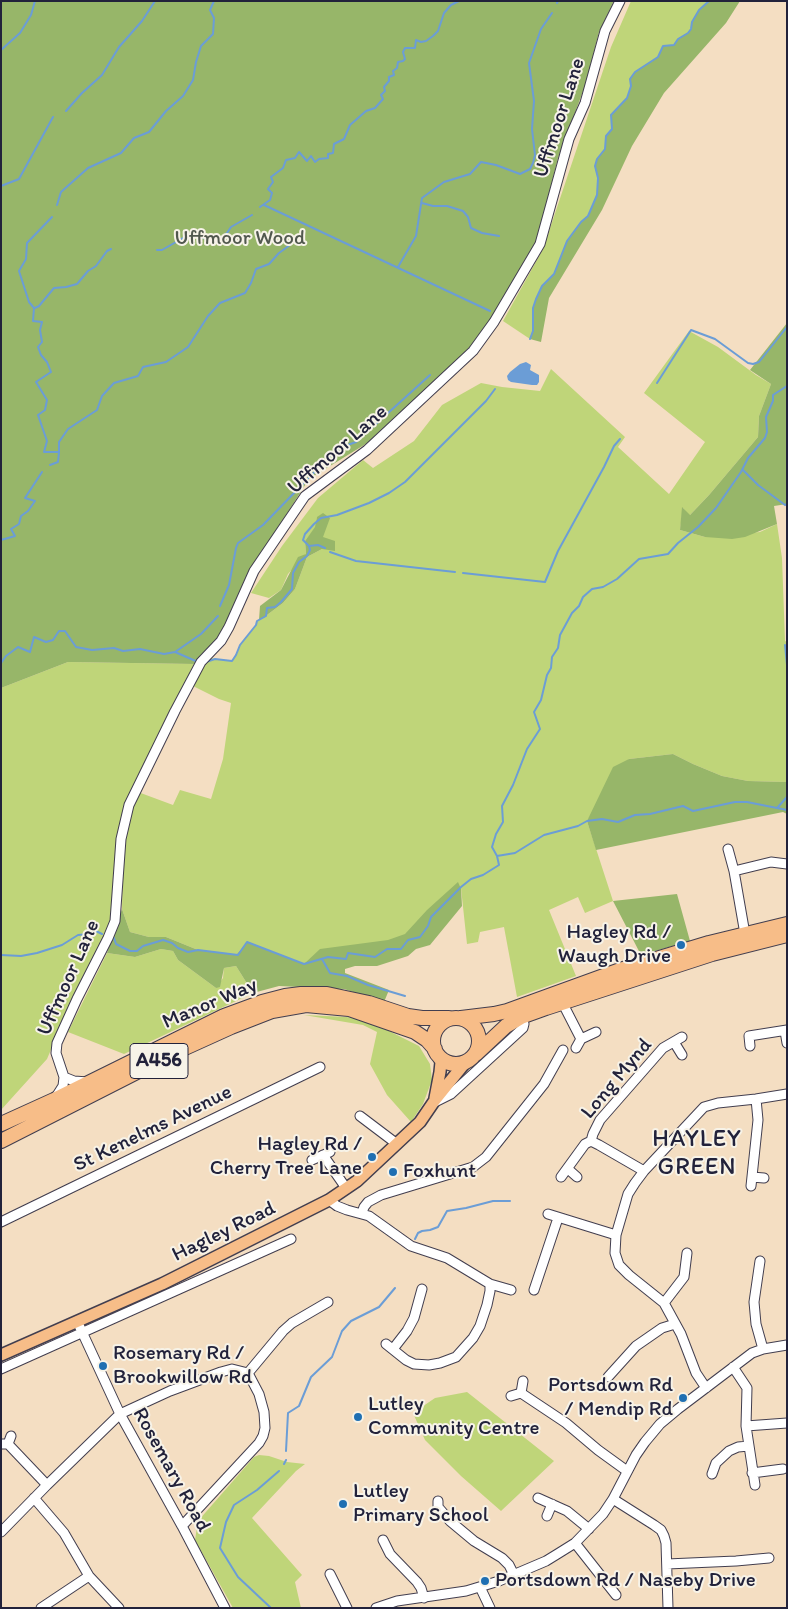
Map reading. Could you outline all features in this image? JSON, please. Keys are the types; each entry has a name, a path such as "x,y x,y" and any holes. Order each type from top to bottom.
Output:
{"highway":[{"name":"A456","path":"455,1018 508,1011 620,970 709,943 787,924"},
{"path":"464,1064 469,1062 506,1026 521,1017 712,954 787,935"},
{"name":"Manor Way","path":"1,1124 54,1100 224,1016 285,996 301,994 335,995 369,1003 408,1016 455,1018"},
{"name":"Manor Way","path":"1,1141 178,1051 230,1027 272,1011 306,1005 349,1010 414,1032 427,1040 437,1052"},
{"path":"437,1052 433,1038 436,1029 440,1024 455,1018 470,1022 477,1030 480,1037 476,1054"},
{"name":"A456","path":"437,1052 447,1063 454,1065 464,1064"}],"main road":[{"name":"Hagley Road","path":"434,1102 440,1072 437,1052"},
{"name":"Hagley Road","path":"1,1355 162,1284 329,1200 375,1164 420,1122 464,1064"}],"street":[{"name":"Uffmoor Lane","path":"64,1077 56,1053 57,1043 108,938 114,921 121,838 129,805 175,711 201,662 221,641 229,627 254,571 305,496 367,450 473,351 490,329 540,244 569,139 585,103 605,32 620,1"},
{"path":"728,849 734,871 745,934"},
{"path":"734,871 770,862 787,864"},
{"path":"562,1002 581,1039"},
{"path":"434,1102 451,1094 523,1028 524,1024 521,1017"},
{"path":"750,1046 749,1036 786,1030 787,1043"},
{"path":"576,1048 581,1039 596,1032"},
{"name":"Long Mynd","path":"591,1141 592,1134 600,1120 663,1048 678,1039 682,1055"},
{"path":"362,1213 368,1202 381,1195 473,1167 486,1157 544,1084 563,1050"},
{"name":"St Kenelms Avenue","path":"1,1222 320,1067"},
{"path":"54,1100 63,1086 64,1077 83,1083 91,1082"},
{"path":"706,1388 696,1373 681,1334 664,1303 619,1265 615,1253 616,1235 628,1194 644,1171 704,1108 718,1103 787,1094"},
{"path":"756,1099 758,1120 751,1182 764,1178"},
{"path":"360,1116 397,1144"},
{"name":"Long Mynd","path":"561,1177 585,1144 591,1141"},
{"name":"Long Mynd","path":"591,1141 644,1171"},
{"path":"312,1160 326,1154 346,1188"},
{"path":"568,1169 577,1177"},
{"path":"329,1200 342,1208 369,1216 411,1246 447,1258 490,1284 511,1290"},
{"path":"548,1214 616,1235"},
{"path":"534,1290 558,1218"},
{"path":"257,1237 265,1250"},
{"name":"Hagley Road","path":"1,1369 291,1239"},
{"path":"664,1303 684,1277 687,1253"},
{"path":"760,1261 754,1302 756,1324 763,1348"},
{"path":"422,1289 414,1318 407,1331 389,1347 414,1364 429,1365 440,1364 456,1357 473,1338 480,1326 487,1305 490,1284"},
{"path":"248,1373 283,1331 292,1323 329,1301"},
{"name":"Rosemary Road","path":"77,1321 120,1414 225,1608"},
{"path":"609,1371 636,1346 662,1328 675,1324"},
{"path":"376,1608 480,1587 546,1561 575,1543 603,1514 645,1442 660,1424 752,1353 763,1348 787,1345"},
{"path":"733,1367 747,1388 746,1426 755,1485"},
{"path":"1,1532 47,1484 120,1414 170,1391 221,1372 232,1369 248,1373 259,1394 264,1412 265,1428 263,1436 259,1443 182,1526"},
{"path":"521,1392 524,1381"},
{"path":"521,1392 566,1423 627,1471"},
{"path":"511,1396 521,1392"},
{"path":"746,1426 787,1423"},
{"path":"7,1442 47,1484"},
{"path":"712,1474 716,1463 729,1451 738,1447 749,1446"},
{"path":"752,1473 783,1469"},
{"path":"34,1498 64,1533 89,1576 119,1608"},
{"path":"538,1498 567,1511 589,1529"},
{"path":"613,1499 661,1530 666,1543 668,1608"},
{"path":"547,1516 552,1504"},
{"path":"437,1507 464,1533 509,1564 514,1574"},
{"path":"383,1540 390,1554 417,1582 424,1598"},
{"path":"575,1543 616,1595"},
{"path":"667,1564 769,1558"},
{"path":"330,1574 347,1608"},
{"path":"41,1608 89,1576"},
{"path":"480,1587 490,1608"}],"green space":[{"name":"Uffmoor Wood","path":"1,1 614,1 599,32 585,86 558,158 536,244 494,318 456,364 377,437 309,479 245,579 219,638 194,664 68,662 1,688"},
{"path":"631,1 709,1 692,22 688,33 678,39 674,45 663,46 658,57 635,72 630,79 631,86 627,98 611,115 612,129 606,136 605,149 597,159 595,166 598,178 597,195 588,216 581,222 567,241 554,274 542,286 533,308 533,331 530,339 503,321 543,249 611,47"},
{"path":"709,1 740,1 726,23 664,93 632,146 602,210 549,298 541,342 530,339 533,331 533,308 542,286 554,274 567,241 581,222 588,216 597,195 598,178 595,166 597,159 605,149 606,136 612,129 611,115 627,98 631,86 630,79 635,72 658,57 663,46 674,45 678,39 688,33 699,10"},
{"path":"787,323 787,504 774,506 777,524 745,537 732,539 705,537 680,530 682,507 690,515 758,437 759,416 771,384 750,370"},
{"path":"689,331 718,347 771,384 759,416 758,437 689,516 683,508 680,530 705,537 760,532 777,524 782,558 785,641 787,642 787,782 748,781 722,776 673,754 629,759 587,821 613,901 585,913 578,897 549,910 576,976 517,997 504,927 480,932 478,942 467,944 461,888 445,904 420,937 304,964 247,942 236,955 198,950 166,937 149,937 130,932 122,909 123,861 131,809 138,792 173,805 180,790 211,799 223,759 231,703 193,686 203,664 209,658 232,661 240,645 257,621 283,603 295,589 307,557 322,549 323,538 317,517 316,527 305,541 306,554 288,574 281,590 269,598 251,593 282,546 318,498 363,460 373,468 414,441 442,405 481,383 540,391 551,369 625,437 618,447 669,494 705,442 644,393"},
{"path":"323,513 330,518 323,537 335,541 335,551 322,549 307,557 295,589 283,603 259,620 260,606 281,590 298,557 306,554 305,541 315,527 317,517"},
{"path":"68,662 194,664 126,805 112,914 107,934 74,995 47,1059 1,1110 1,688"},
{"path":"673,754 722,776 748,781 787,782 787,814 783,812 596,850 587,821 613,767 629,759"},
{"path":"458,882 461,889 462,906 430,945 416,949 408,956 377,966 355,966 345,969 345,973 389,990 384,1002 344,989 279,986 253,993 236,966 224,968 220,987 216,988 178,960 173,951 161,949 135,957 107,953 122,909 130,932 149,937 166,937 198,950 236,955 247,942 304,964 320,949 388,940 405,934 427,910"},
{"path":"677,894 690,941 641,955 613,901"},
{"path":"161,949 173,951 178,960 216,988 223,978 224,968 236,966 253,993 124,1054 68,1032 107,953 135,957"},
{"path":"304,1015 347,1017 373,1023 419,1046 430,1064 432,1080 423,1104 411,1122 387,1095 370,1064 377,1032 363,1025"},
{"path":"467,1392 554,1461 501,1511 461,1476 425,1440 413,1413 435,1398"},
{"path":"259,1455 305,1464 296,1471 252,1518 302,1575 295,1582 301,1608 233,1608 195,1540 198,1521 254,1457"}],"water":[{"path":"526,362 531,365 530,370 539,375 537,385 508,380 507,376 510,372"}],"waterway":[{"path":"1,50 20,33 31,15 35,1"},
{"path":"66,111 102,75 119,47 142,21 155,1"},
{"path":"57,205 61,192 88,168 121,153 134,138 149,132 166,111 183,96 193,80 201,46 213,34 214,18 210,10 214,1"},
{"path":"260,207 270,200 272,193 268,189 273,182 271,177 283,168 286,160 295,158 299,152 307,161 311,156 315,162 319,159 328,158 328,154 333,153 334,144 344,139 350,125 366,111 375,108 383,99 381,95 385,91 384,87 389,81 389,77 394,75 393,71 397,68 398,62 405,59 403,52 405,48 415,48 416,40 426,41 433,36 438,31 444,13 451,5 459,1"},
{"path":"530,339 533,331 533,308 542,286 554,274 567,241 581,222 588,216 597,195 598,178 595,166 597,159 605,149 606,136 612,129 611,115 627,98 631,86 630,79 635,72 658,57 663,46 674,45 678,39 688,33 699,10 709,1"},
{"path":"398,267 416,236 422,198 444,182 470,174 481,162 496,165 520,174 530,169 535,155 532,129 534,101 529,63 541,29 552,13"},
{"path":"1,186 19,179 53,117"},
{"path":"422,203 433,206 447,206 463,211 468,217 471,228 482,233 499,236"},
{"path":"264,205 490,311"},
{"path":"157,250 162,250 190,234 213,241 214,237 219,239 231,227 252,215"},
{"path":"50,465 58,462 59,452 44,452 47,441 38,415 45,410 47,400 36,382 51,372 38,347 42,342 40,330 42,322 33,321 34,308 29,302 19,271 26,259 27,243 52,217"},
{"path":"59,452 59,442 68,429 97,410 102,396 114,383 138,376 143,367 166,362 188,347 208,316 220,303 245,293 256,269 269,264 290,245"},
{"path":"35,308 39,306 54,288 77,284 111,249"},
{"path":"657,383 691,330 715,339 748,363 753,364 759,362 787,327"},
{"path":"220,606 229,585 238,543 263,525 332,454 342,447 356,442 430,375"},
{"path":"114,938 116,944 130,951 137,951 143,946 163,940 188,952 198,950 238,955 247,942 304,964 328,957 346,959 348,953 375,957 387,949 401,949 408,940 420,937 428,926 431,917 461,887 471,879 483,875 499,865 492,847 496,834 503,822 502,806 513,785 527,749 540,729 534,712 541,700 547,675 551,668 552,657 558,648 560,635 572,613 579,606 583,597 592,589 603,587 617,579 639,559 668,554 716,508 741,472 748,458 765,438 767,432 766,417 773,401 773,395 787,386"},
{"path":"206,662 215,659 232,661 240,645 257,621 266,616 267,608 275,607 292,589 293,573 299,562 307,556 310,550 303,540 305,534 314,524 321,518 337,515 369,503 405,482 486,401 495,389"},
{"path":"463,573 545,582 558,551 614,446 620,439"},
{"path":"743,470 758,485 785,505 787,504"},
{"path":"1,540 15,536 11,529 19,524 21,516 28,511 35,501 25,498 42,472"},
{"path":"309,546 318,545 325,548"},
{"path":"330,552 356,561 455,572"},
{"path":"1,663 6,656 18,647 30,652 34,637 46,642 53,640 59,631 65,631 76,647 92,650 114,648 123,651 140,649 164,654 175,652 201,634 218,616"},
{"path":"785,645 787,665"},
{"path":"175,652 198,662"},
{"path":"777,808 787,797"},
{"path":"497,856 515,853 544,835 578,826 587,821 602,819 618,822 635,815 650,814 683,806 693,811 735,802 747,802 787,810"},
{"path":"1,955 21,956 37,953 62,945 78,935 96,931 102,934"},
{"path":"322,959 330,973 347,976 368,985 405,996"},
{"path":"415,1239 418,1233 438,1227 447,1211 493,1201 510,1201"},
{"path":"286,1451 288,1413 299,1406 311,1377 332,1357 342,1331 351,1321 379,1307 395,1288"},
{"path":"284,1464 286,1460"},
{"path":"271,1608 238,1577 220,1548 226,1522 234,1505 257,1490 279,1471"}],"place":[{"name":"Hagley Rd / Waugh Drive","path":"681,945"},
{"name":"Hagley Rd / Cherry Tree Lane","path":"372,1157"},
{"name":"Foxhunt","path":"393,1172"},
{"name":"Rosemary Rd / Brookwillow Rd","path":"103,1366"},
{"name":"Portsdown Rd / Mendip Rd","path":"683,1398"},
{"name":"Lutley Community Centre","path":"358,1417"},
{"name":"Lutley Primary School","path":"343,1504"},
{"name":"Portsdown Rd / Naseby Drive","path":"485,1581"}],"district":[{"name":"HAYLEY GREEN","path":"697,1154"}]}
